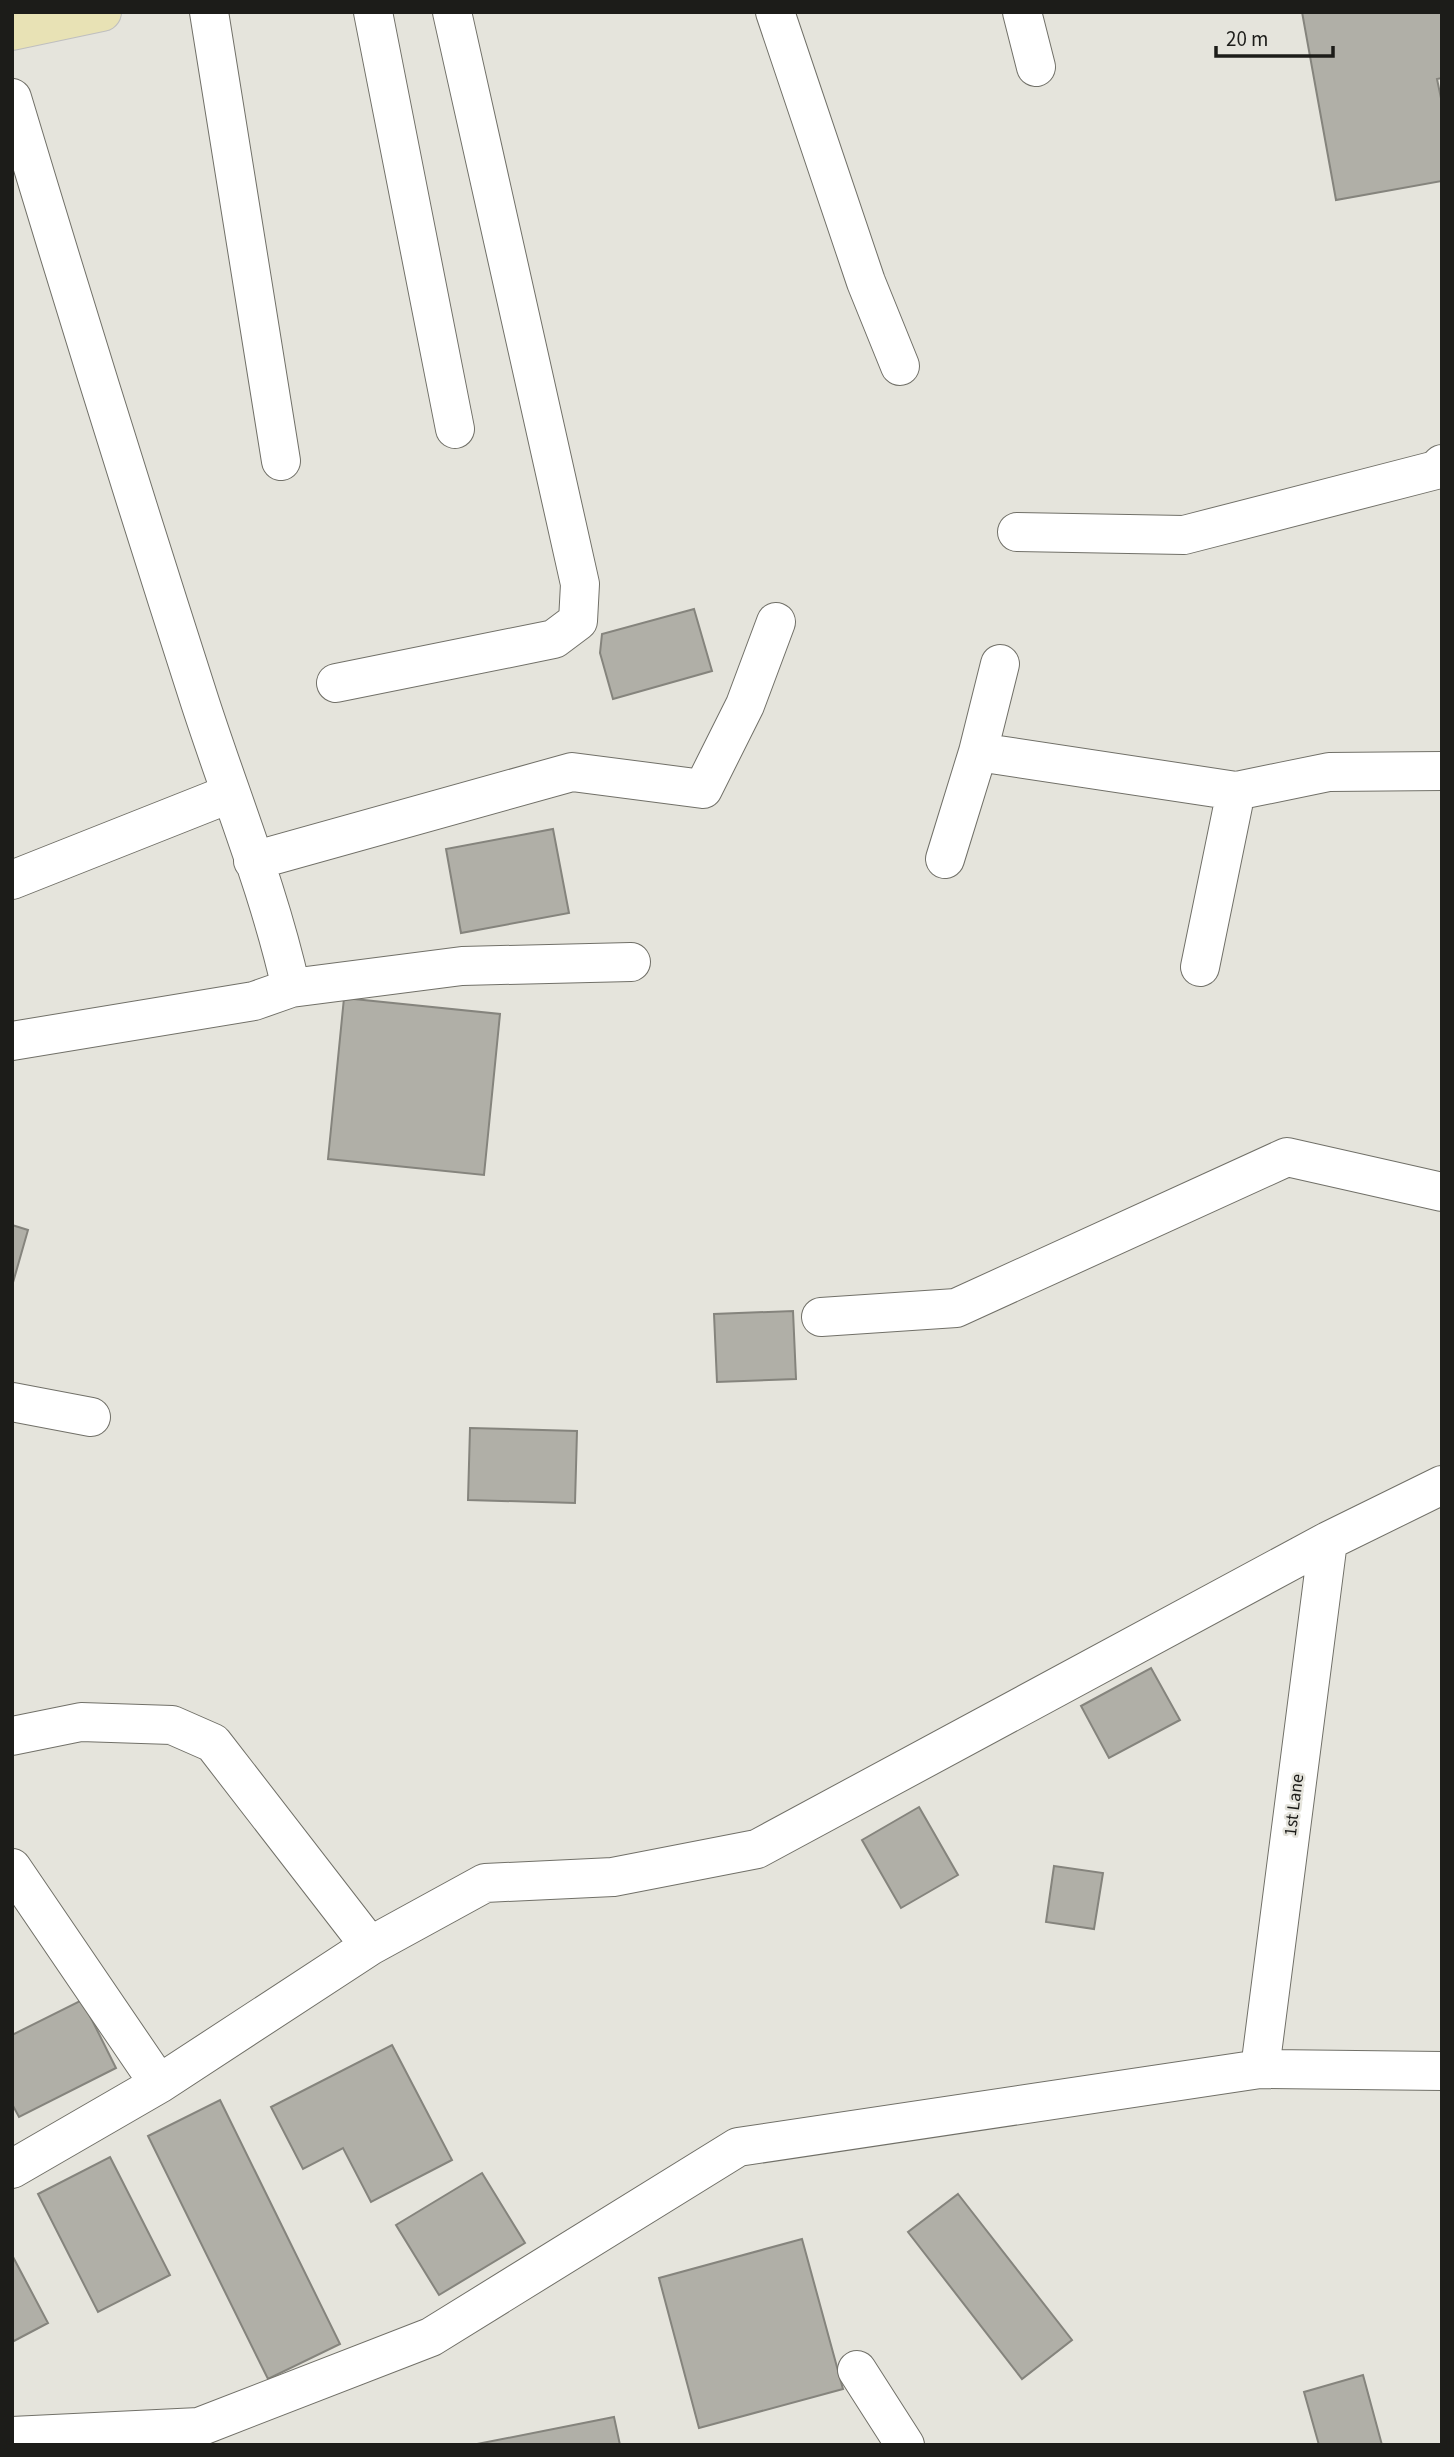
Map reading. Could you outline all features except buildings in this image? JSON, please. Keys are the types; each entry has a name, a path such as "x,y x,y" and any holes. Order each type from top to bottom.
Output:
{"main road":[{"path":"20,23 102,12"}],"street":[{"path":"209,12 281,461"},
{"path":"373,12 456,429"},
{"path":"336,683 554,639 578,621 580,584 452,12"},
{"path":"775,12 866,282 900,366"},
{"path":"1022,12 1036,67"},
{"path":"12,98 86,346 229,794 282,946 291,988"},
{"path":"1017,532 1184,535 1436,470 1442,464"},
{"path":"253,861 572,772 703,789 745,705 776,622"},
{"path":"945,859 978,752 1000,664"},
{"path":"978,752 1236,791 1329,772 1442,771"},
{"path":"1200,967 1236,791"},
{"path":"12,880 229,794"},
{"path":"12,1041 254,1001 291,988 462,966 631,962"},
{"path":"821,1317 956,1308 1287,1157 1442,1192"},
{"path":"12,1402 91,1417"},
{"path":"12,2169 159,2084 370,1946 485,1884 613,1877 757,1849 1328,1541 1442,1485"},
{"name":"1st Lane","path":"1260,2069 1328,1541"},
{"path":"12,1736 81,1722 172,1725 213,1743 370,1946"},
{"path":"12,1868 159,2084"},
{"path":"12,2436 199,2427 431,2337 738,2147 1260,2069 1442,2071"},
{"path":"857,2370 905,2445"}]}
